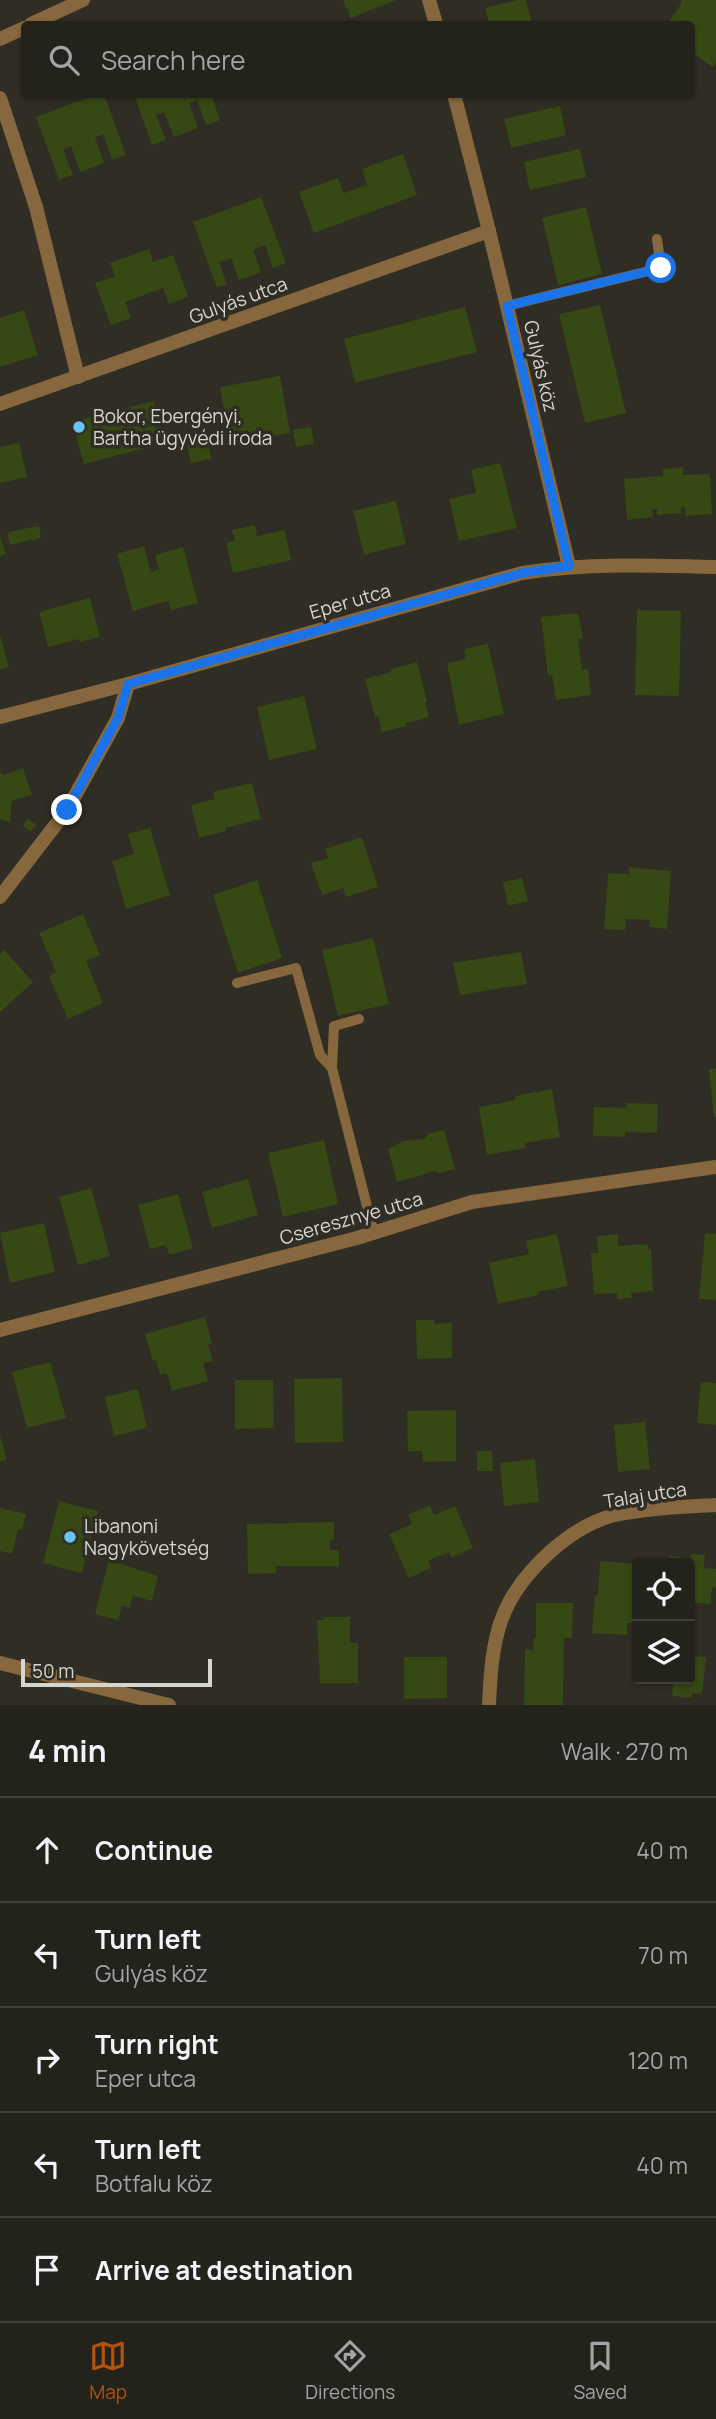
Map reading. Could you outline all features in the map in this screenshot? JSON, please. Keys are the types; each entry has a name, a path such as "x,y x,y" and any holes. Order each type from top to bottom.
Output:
{"street":[{"path":"38,21 83,0"},
{"path":"429,0 435,21"},
{"path":"0,39 21,29"},
{"path":"0,98 36,207 78,377"},
{"name":"Gulyás köz","path":"455,98 569,566"},
{"name":"Gulyás utca","path":"0,404 489,231"},
{"name":"Eper utca","path":"0,717 128,684 522,573 569,566 716,567"},
{"path":"0,897 67,810 118,718 128,684"},
{"name":"Cseresznye utca","path":"0,1330 374,1234 472,1202 716,1167"},
{"name":"Talaj utca","path":"489,1705 498,1628 510,1597 529,1571 558,1545 585,1526 613,1516 663,1508 716,1504"},
{"path":"0,1663 169,1705"}],"lane":[{"path":"507,306 661,268 657,239"},
{"path":"237,983 296,968 320,1055 332,1068"},
{"path":"359,1019 334,1026 332,1068 374,1234"}],"building":[{"path":"343,0 396,0 351,18"},
{"path":"526,0 531,21 488,21 485,8"},
{"path":"681,0 716,0 716,63 713,67 695,55 695,21 669,21"},
{"path":"87,98 105,98 126,155 112,160 103,134 95,137 104,163 80,172 71,146 63,149 73,175 59,180 36,117"},
{"path":"135,98 212,98 220,120 206,125 197,100 189,103 198,128 174,137 164,112 156,115 166,140 152,145"},
{"path":"560,106 566,135 511,148 504,119"},
{"path":"580,149 586,177 530,190 524,162"},
{"path":"403,154 417,195 314,233 299,192 338,178 344,193 367,185 362,169"},
{"path":"261,197 286,263 273,268 265,245 253,250 261,272 251,276 239,280 231,258 219,262 227,284 217,288 193,222"},
{"path":"586,207 602,274 558,285 542,218"},
{"path":"149,249 153,262 173,255 188,297 169,304 163,288 125,302 131,318 111,325 95,283 115,276 110,263"},
{"path":"600,305 626,413 585,423 559,314"},
{"path":"465,307 477,352 355,383 344,339"},
{"path":"24,310 38,355 0,367 0,318"},
{"path":"280,376 290,433 230,443 220,387"},
{"path":"154,401 165,443 84,464 72,422"},
{"path":"311,427 314,444 296,447 293,430"},
{"path":"207,435 211,459 191,463 186,439"},
{"path":"19,443 27,477 0,483 0,447"},
{"path":"500,463 517,528 459,541 449,499 476,493 471,470"},
{"path":"683,467 683,475 710,474 712,514 686,516 685,507 681,507 681,513 657,515 657,509 652,509 653,517 627,520 624,479 663,476 662,469"},
{"path":"396,501 406,544 364,555 353,511"},
{"path":"255,525 257,536 285,530 291,560 233,573 226,543 235,540 232,530"},
{"path":"39,526 41,538 10,545 7,532"},
{"path":"0,536 6,554 0,556"},
{"path":"144,546 151,572 159,569 155,555 183,547 198,603 171,610 168,601 133,611 117,554"},
{"path":"90,598 100,637 48,647 39,612"},
{"path":"637,610 681,611 679,696 635,695"},
{"path":"578,613 583,638 578,639 582,670 588,669 591,695 556,700 552,675 548,676 541,617"},
{"path":"0,635 9,667 0,670"},
{"path":"488,644 504,714 459,725 447,663 466,659 464,649"},
{"path":"417,662 429,717 382,732 365,679"},
{"path":"304,696 317,749 269,760 257,707"},
{"path":"23,768 32,795 12,801 10,822 0,820 0,772 4,775"},
{"path":"252,783 261,819 199,838 191,805 215,799 213,792"},
{"path":"27,819 36,824 31,832 23,826"},
{"path":"150,828 170,895 126,909 112,861 134,854 128,834"},
{"path":"362,837 378,887 346,897 343,888 322,895 311,863 328,858 325,849"},
{"path":"629,867 671,871 667,929 649,927 650,920 626,919 625,930 604,929 608,873 629,874"},
{"path":"522,878 528,901 508,906 503,882"},
{"path":"257,880 282,958 238,973 213,895"},
{"path":"83,914 100,955 86,961 103,1003 68,1019 49,976 56,972 39,933"},
{"path":"373,938 389,1004 338,1016 322,950"},
{"path":"4,950 33,982 0,1012 0,954"},
{"path":"521,952 527,984 460,995 453,963"},
{"path":"709,1069 716,1069 716,1117 714,1117"},
{"path":"552,1089 560,1137 525,1143 526,1148 487,1155 479,1107"},
{"path":"626,1103 658,1104 657,1133 625,1132 625,1137 593,1136 594,1107 626,1108"},
{"path":"444,1130 455,1169 439,1173 435,1171 397,1182 388,1149 403,1141 424,1139 429,1133"},
{"path":"324,1140 338,1204 283,1217 268,1153"},
{"path":"248,1179 258,1215 212,1228 202,1192"},
{"path":"91,1188 110,1256 78,1265 59,1197"},
{"path":"178,1194 193,1248 169,1255 166,1245 150,1249 138,1205"},
{"path":"44,1223 55,1272 10,1283 0,1233"},
{"path":"705,1233 716,1234 716,1300 699,1299"},
{"path":"557,1234 568,1286 498,1304 489,1263 529,1254 526,1241"},
{"path":"618,1234 618,1246 648,1244 648,1250 651,1249 653,1291 631,1293 632,1298 617,1299 617,1293 594,1294 591,1253 598,1253 597,1236"},
{"path":"205,1317 213,1361 203,1363 208,1381 172,1391 167,1373 160,1375 156,1360 153,1361 145,1334"},
{"path":"416,1320 434,1320 434,1324 452,1323 452,1358 417,1359"},
{"path":"50,1362 66,1418 27,1428 12,1372"},
{"path":"342,1378 343,1442 295,1443 294,1379"},
{"path":"235,1380 273,1380 274,1428 235,1429"},
{"path":"701,1382 716,1383 716,1425 697,1423"},
{"path":"138,1389 147,1428 114,1436 105,1397"},
{"path":"456,1410 456,1461 423,1462 422,1451 408,1451 407,1411"},
{"path":"645,1422 650,1469 618,1472 614,1425"},
{"path":"0,1436 7,1460 0,1462"},
{"path":"477,1451 492,1451 493,1471 477,1471"},
{"path":"535,1459 539,1502 504,1506 500,1463"},
{"name":"Libanoni Nagykövetség","path":"59,1501 98,1511 82,1573 43,1563"},
{"path":"430,1505 434,1515 455,1506 473,1548 451,1558 449,1552 428,1561 431,1568 409,1578 389,1534 412,1524 408,1515"},
{"path":"0,1508 26,1514 22,1530 18,1529 12,1554 0,1551"},
{"path":"334,1522 334,1540 330,1540 330,1550 339,1550 339,1566 276,1566 276,1573 248,1574 247,1524"},
{"path":"691,1554 705,1555 704,1568 716,1569 716,1588 712,1587 710,1604 695,1602 695,1558 690,1558"},
{"path":"109,1560 158,1576 152,1601 133,1596 130,1608 122,1606 118,1620 95,1614"},
{"path":"600,1561 632,1564 632,1623 627,1623 627,1635 592,1633 595,1595 598,1595"},
{"path":"536,1603 573,1603 572,1638 564,1638 563,1705 524,1705 525,1650 533,1650 536,1638"},
{"path":"324,1617 350,1617 350,1643 358,1643 358,1683 320,1683 317,1620 324,1620"},
{"path":"695,1656 706,1657 702,1694 692,1693 692,1698 672,1696 673,1684 695,1684"},
{"path":"404,1657 447,1657 447,1698 404,1699"}],"place":[{"name":"Bokor, Ebergényi, Bartha ügyvédi iroda","path":"79,427"},
{"name":"Libanoni Nagykövetség","path":"70,1537"}],"route":[{"path":"67,810 118,718 128,684 522,573 569,566 507,306 661,268"}]}
